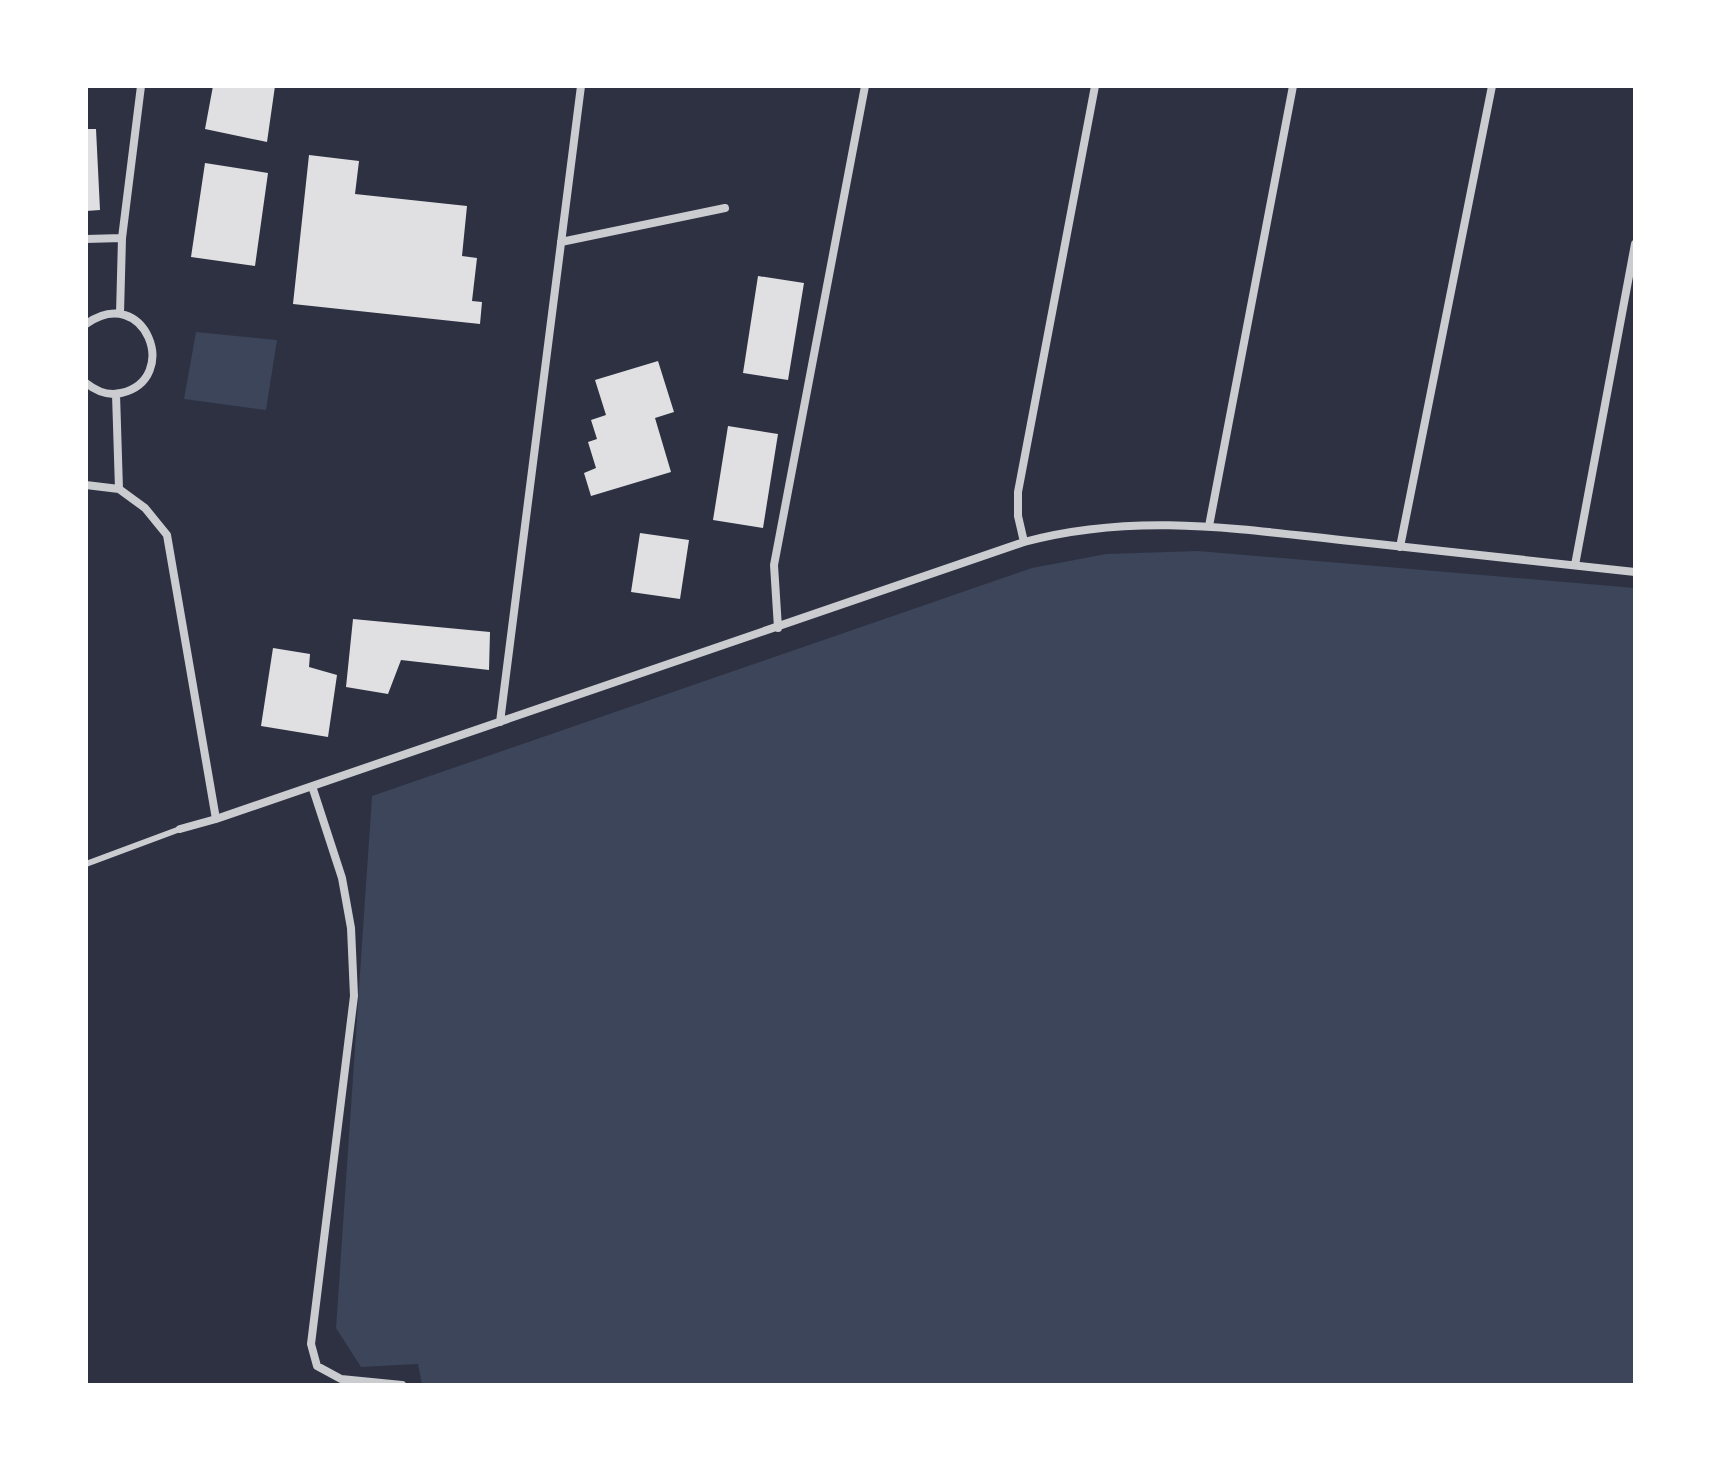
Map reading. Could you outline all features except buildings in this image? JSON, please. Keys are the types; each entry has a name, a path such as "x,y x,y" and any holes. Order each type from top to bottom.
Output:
{"street":[{"path":"120,314 122,238 141,86"},
{"path":"500,722 581,86"},
{"path":"778,628 774,565 865,86"},
{"path":"1024,542 1018,516 1018,492 1095,86"},
{"path":"1209,526 1293,86"},
{"path":"1400,547 1492,86"},
{"path":"561,242 725,208"},
{"path":"86,239 122,238"},
{"path":"1575,565 1635,244"},
{"path":"86,324 99,316 120,314 141,324 152,341 153,355 151,368 139,385 116,394 102,392 86,383"},
{"path":"116,394 119,489"},
{"path":"86,485 119,489 145,508 167,535 216,819"},
{"path":"180,829 1024,542 1066,531 1136,524 1209,526 1635,572"},
{"path":"312,786 342,878 351,928 354,996 311,1344 317,1366 341,1379 402,1385"}],"lane":[{"path":"86,864 180,829"}],"shaded area":[{"path":"196,332 277,340 266,410 184,399"},
{"path":"1198,551 1635,588 1635,1385 422,1385 418,1364 361,1367 336,1328 372,796 1032,568 1106,554"}]}
